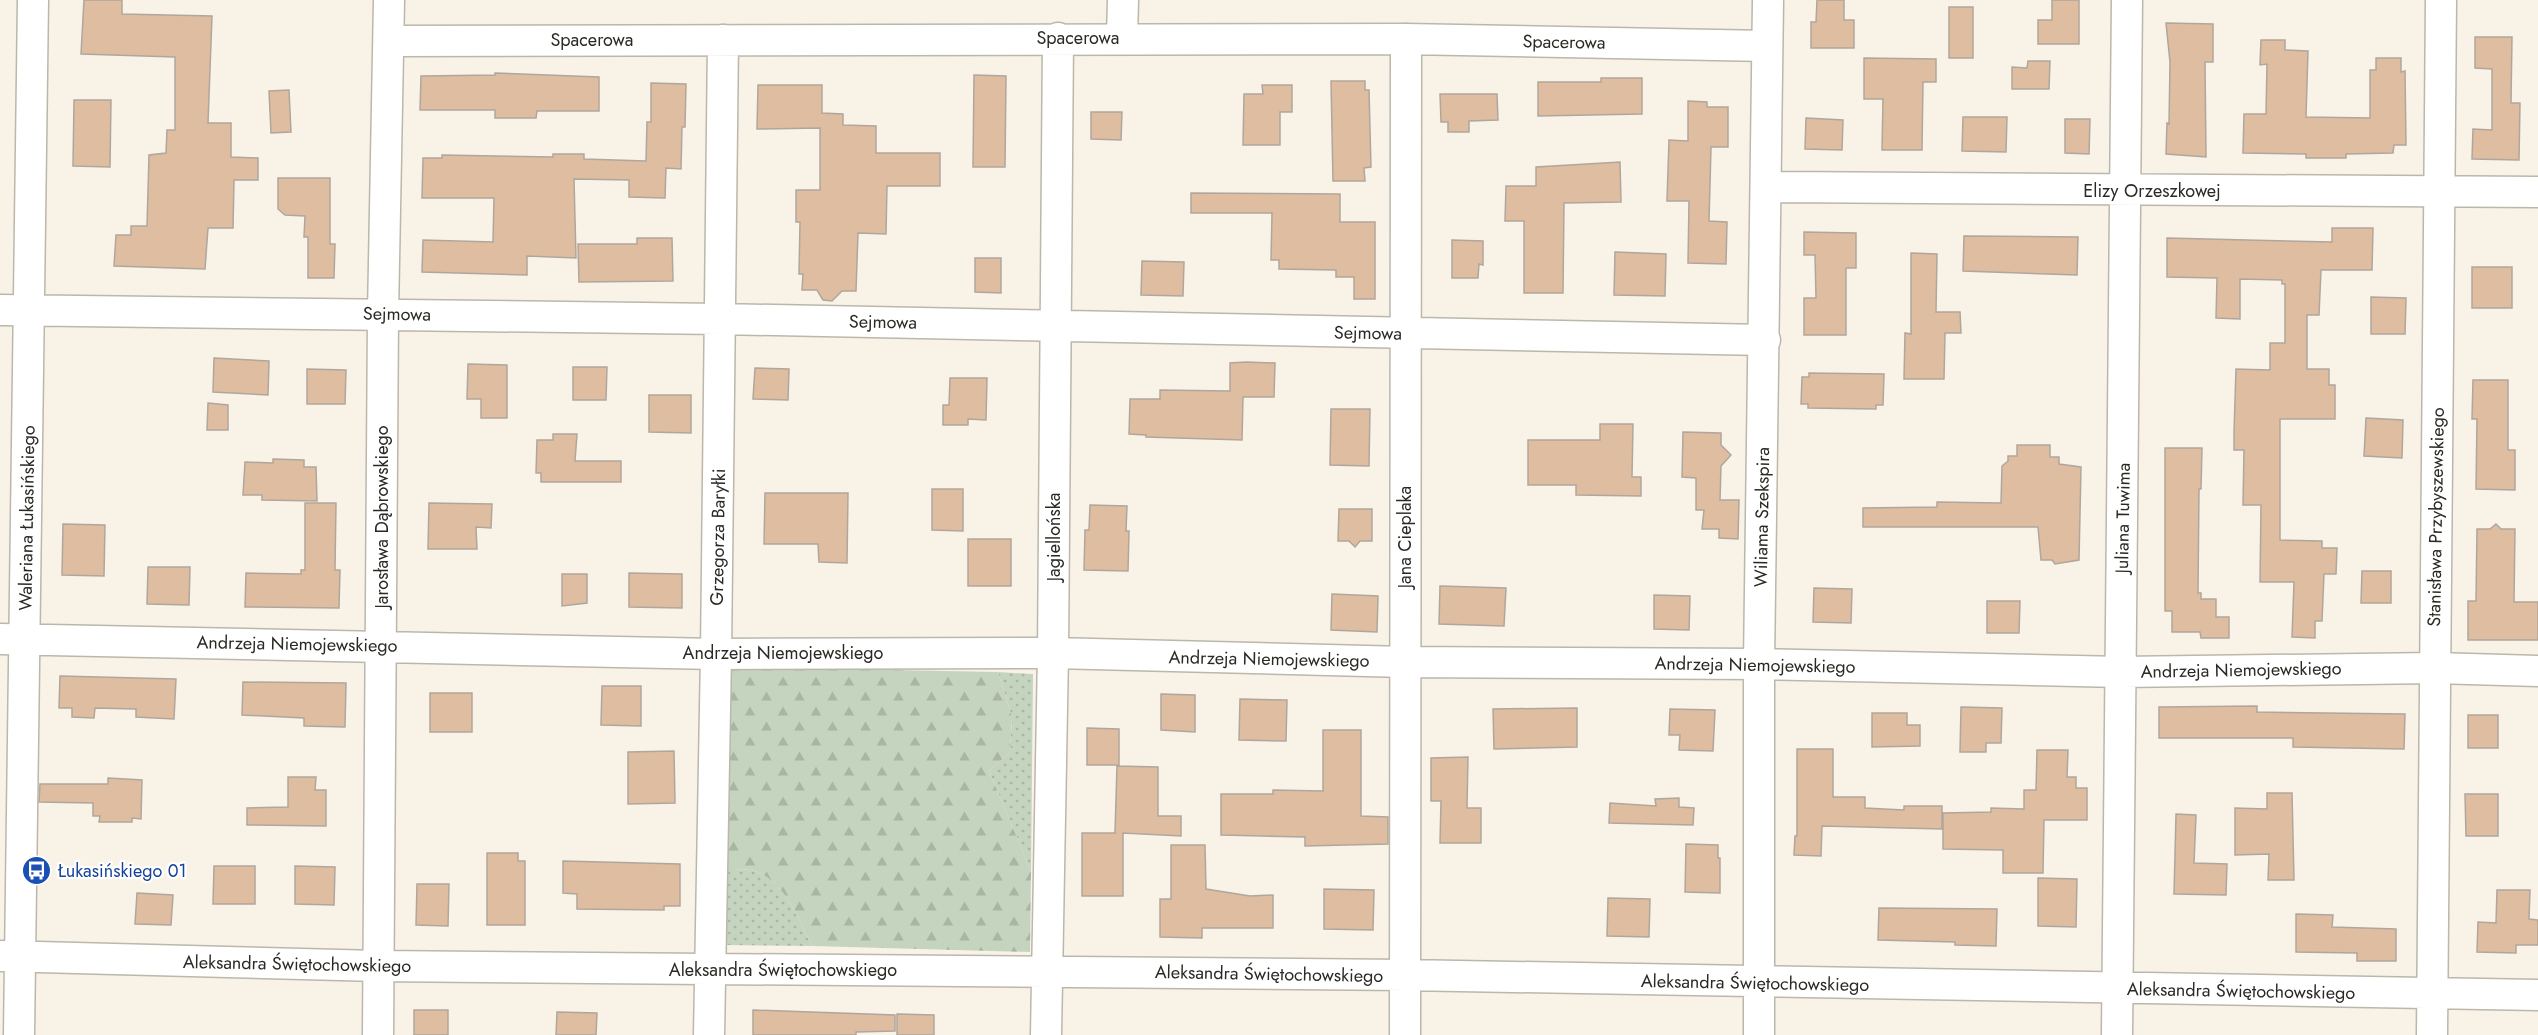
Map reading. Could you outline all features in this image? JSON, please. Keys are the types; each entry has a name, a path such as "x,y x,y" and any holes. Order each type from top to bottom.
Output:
{"street":[{"name":"Waleriana Łukasińskiego","path":"19,1035 9,956 12,640 30,311 33,0"},
{"name":"Jarosława Dąbrowskiego","path":"378,1035 383,314 390,0"},
{"path":"1122,38 1123,0"},
{"name":"Wiliama Szekspira","path":"1759,1035 1760,664 1768,0"},
{"name":"Juliana Tuwima","path":"2117,1035 2127,0"},
{"name":"Stanisława Przybyszewskiego","path":"2432,1035 2441,0"},
{"name":"Jagiellońska","path":"1046,1035 1053,653 1058,38"},
{"name":"Spacerowa","path":"389,41 1406,39 1767,46"},
{"name":"Jana Cieplaka","path":"1405,1035 1406,39"},
{"name":"Grzegorza Baryłki","path":"709,1035 723,40"},
{"name":"Elizy Orzeszkowej","path":"1766,187 2538,192"},
{"name":"Sejmowa","path":"0,310 720,319 1765,340"},
{"name":"Andrzeja Niemojewskiego","path":"12,640 381,645 716,654 1053,653 1405,662 1760,664 2121,672 2435,668 2538,671"},
{"name":"Aleksandra Świętochowskiego","path":"9,956 378,966 1405,975 2538,995"}],"green space":[{"path":"731,667 998,672 1012,717 1010,752 989,771 1031,871 1030,952 812,946 796,912 773,882 751,870 727,869"},
{"path":"998,672 1033,674 1031,871 989,771 1010,752 1012,717"},
{"path":"727,869 751,870 773,882 796,912 812,946 726,945"}],"building":[{"path":"84,0 122,0 122,14 212,16 208,123 231,123 231,157 258,158 258,180 234,180 233,228 208,228 205,269 114,266 116,235 131,235 131,226 147,226 149,155 166,153 167,130 175,130 175,57 81,54"},
{"path":"1817,0 1844,0 1844,20 1854,20 1854,48 1811,48 1811,22 1816,22"},
{"path":"2052,0 2079,0 2079,44 2038,44 2038,20 2052,20"},
{"path":"1949,7 1973,7 1973,58 1949,58"},
{"path":"2166,23 2213,24 2213,62 2205,62 2206,157 2166,154 2170,62"},
{"path":"2475,37 2512,37 2511,103 2520,103 2519,160 2472,159 2473,129 2492,130 2492,69 2475,68"},
{"path":"2261,40 2285,40 2285,50 2308,51 2306,117 2370,118 2370,70 2376,70 2376,58 2401,58 2401,72 2405,71 2406,145 2394,145 2393,153 2346,154 2346,158 2306,158 2306,154 2243,153 2244,114 2266,114 2267,64 2260,65"},
{"path":"1864,58 1936,59 1936,82 1923,82 1922,150 1882,150 1883,99 1864,99"},
{"path":"2028,61 2050,61 2049,89 2012,89 2012,67 2027,68"},
{"path":"495,73 599,77 599,111 537,111 536,118 495,118 495,110 420,110 421,76 495,75"},
{"path":"974,75 1006,76 1005,167 973,167"},
{"path":"1601,78 1642,78 1642,114 1538,116 1538,82 1601,82"},
{"path":"1331,81 1365,81 1365,90 1369,90 1371,167 1364,168 1365,181 1333,181"},
{"path":"651,83 686,84 681,169 666,168 665,198 629,197 629,180 574,179 576,258 527,256 527,275 422,272 423,240 493,242 494,198 422,198 423,158 442,158 442,155 553,157 553,154 584,154 584,159 646,161 647,122 651,122"},
{"path":"758,85 822,85 822,113 843,114 843,125 876,126 876,153 940,153 940,186 887,186 886,234 858,233 856,291 842,291 832,301 823,300 817,290 802,290 803,274 799,274 800,222 796,222 796,190 820,190 820,128 757,129"},
{"path":"1262,85 1292,85 1292,112 1280,112 1280,145 1243,145 1244,94 1263,94"},
{"path":"289,90 291,132 271,133 269,91"},
{"path":"1440,94 1497,94 1498,120 1469,121 1469,132 1448,132 1448,122 1441,122"},
{"path":"74,100 111,100 110,167 73,166"},
{"path":"1688,101 1707,102 1707,107 1728,107 1728,147 1711,147 1709,221 1727,222 1726,264 1688,263 1689,201 1667,201 1669,140 1688,141"},
{"path":"1091,112 1122,112 1121,140 1091,139"},
{"path":"1963,117 2007,117 2006,152 1962,151"},
{"path":"1806,118 1843,120 1842,150 1805,149"},
{"path":"2065,119 2090,119 2089,154 2065,153"},
{"path":"1620,162 1621,202 1564,203 1563,293 1524,293 1524,221 1505,221 1506,186 1536,186 1536,167"},
{"path":"278,178 330,178 330,244 335,244 334,278 308,278 308,237 304,237 305,216 285,215 278,209"},
{"path":"1191,193 1340,194 1340,222 1375,222 1375,299 1354,299 1354,277 1336,277 1336,270 1279,269 1279,260 1271,260 1272,213 1191,213"},
{"path":"2332,228 2373,228 2372,270 2321,270 2319,315 2307,315 2307,369 2329,369 2329,385 2335,385 2335,419 2280,419 2280,540 2322,541 2322,548 2337,548 2336,574 2324,574 2322,621 2315,621 2315,638 2292,637 2294,582 2260,582 2261,505 2243,505 2244,450 2234,450 2236,369 2270,370 2270,343 2285,343 2285,284 2282,284 2282,280 2240,279 2240,319 2216,318 2217,278 2167,277 2167,238 2332,242"},
{"path":"1804,232 1856,233 1856,268 1846,268 1846,335 1804,335 1804,298 1816,298 1815,255 1804,255"},
{"path":"1964,236 2078,237 2077,275 1963,271"},
{"path":"637,238 672,238 673,281 579,282 578,244 637,244"},
{"path":"1452,240 1483,241 1483,265 1479,264 1478,278 1452,278"},
{"path":"1615,252 1666,254 1665,296 1614,295"},
{"path":"1911,253 1937,254 1936,312 1960,312 1961,333 1945,333 1944,379 1904,379 1905,333 1911,334"},
{"path":"975,258 1001,258 1001,293 975,292"},
{"path":"1142,261 1184,262 1183,296 1141,295"},
{"path":"2472,267 2512,267 2512,308 2472,308"},
{"path":"2371,297 2406,298 2405,334 2371,334"},
{"path":"214,358 269,361 268,395 213,392"},
{"path":"1230,363 1275,363 1274,397 1243,397 1242,440 1146,437 1146,435 1129,434 1130,399 1160,399 1160,390 1230,391"},
{"path":"468,364 507,365 507,418 481,418 481,399 467,399"},
{"path":"573,367 607,367 606,400 573,400"},
{"path":"755,368 789,369 788,400 753,399"},
{"path":"307,369 346,370 345,404 307,404"},
{"path":"1809,373 1884,374 1883,405 1876,405 1876,409 1808,408 1808,404 1801,404 1802,377 1809,377"},
{"path":"950,378 987,378 986,420 968,419 968,425 943,425 943,405 949,405"},
{"path":"2473,380 2508,380 2508,450 2515,450 2515,490 2476,489 2477,419 2472,419"},
{"path":"649,395 691,395 691,433 649,432"},
{"path":"208,403 228,405 228,430 207,430"},
{"path":"1331,409 1370,409 1369,466 1330,465"},
{"path":"2366,418 2403,420 2402,458 2364,456"},
{"path":"1600,424 1633,424 1632,477 1641,477 1641,496 1576,495 1576,485 1528,485 1528,440 1600,440"},
{"path":"1683,432 1721,433 1721,445 1731,455 1721,466 1720,500 1739,500 1738,539 1719,538 1719,529 1702,529 1704,510 1696,510 1696,478 1682,477"},
{"path":"553,434 577,434 575,461 621,461 621,482 541,482 541,473 536,473 537,440 553,440"},
{"path":"2017,445 2050,445 2050,457 2059,457 2059,464 2081,467 2079,560 2055,564 2052,560 2041,560 2038,527 1863,527 1863,508 1937,507 1937,502 2001,503 2002,466 2008,461 2008,456 2017,456"},
{"path":"2165,448 2202,448 2201,489 2199,489 2198,593 2201,593 2201,599 2216,599 2216,617 2229,617 2229,638 2201,638 2200,632 2172,632 2172,611 2165,611"},
{"path":"273,459 304,460 304,467 316,467 317,501 262,500 262,495 243,495 245,462 273,463"},
{"path":"932,489 963,489 963,531 932,530"},
{"path":"765,493 848,493 847,563 819,562 818,544 764,544"},
{"path":"305,503 336,503 335,570 340,570 339,608 245,607 246,573 301,574 301,570 305,570"},
{"path":"429,503 492,504 491,528 476,527 477,549 428,549"},
{"path":"1090,505 1127,506 1128,571 1084,570 1085,530 1089,530"},
{"path":"1339,509 1372,509 1372,541 1360,541 1355,547 1349,541 1338,541"},
{"path":"63,524 105,525 104,576 62,575"},
{"path":"2496,524 2501,529 2515,529 2514,602 2538,602 2538,640 2468,640 2468,601 2476,601 2477,529 2490,529"},
{"path":"968,539 1011,539 1011,586 968,586"},
{"path":"148,567 190,567 189,605 147,604"},
{"path":"2362,571 2391,571 2391,603 2361,603"},
{"path":"629,573 682,574 682,608 629,607"},
{"path":"562,574 587,574 587,603 562,606"},
{"path":"1440,586 1506,588 1504,626 1439,624"},
{"path":"1814,588 1852,589 1851,623 1813,622"},
{"path":"1332,594 1378,596 1377,632 1331,630"},
{"path":"1654,595 1690,596 1689,630 1654,629"},
{"path":"1987,601 2020,601 2019,633 1987,633"},
{"path":"60,676 176,679 174,719 136,717 136,709 95,708 94,718 72,717 72,708 59,708"},
{"path":"243,682 346,683 345,727 304,726 304,718 242,715"},
{"path":"602,686 641,686 641,726 601,725"},
{"path":"430,693 472,693 472,732 430,732"},
{"path":"1161,694 1195,695 1195,732 1161,730"},
{"path":"1240,699 1287,700 1286,741 1239,740"},
{"path":"2257,706 2257,712 2405,714 2404,749 2293,747 2293,738 2159,738 2159,707"},
{"path":"1961,707 2002,708 2001,743 1986,743 1986,752 1960,752"},
{"path":"1577,708 1577,747 1494,749 1493,709"},
{"path":"1670,709 1715,710 1713,751 1679,750 1680,735 1669,735"},
{"path":"1872,713 1907,713 1907,725 1920,725 1920,746 1872,747"},
{"path":"2468,715 2498,715 2498,748 2468,748"},
{"path":"1087,728 1119,729 1119,765 1087,765"},
{"path":"1323,730 1361,730 1361,816 1388,817 1388,844 1305,846 1305,837 1221,835 1221,794 1273,794 1273,790 1323,791"},
{"path":"1797,749 1833,749 1833,797 1865,797 1865,808 1904,810 1904,806 1942,806 1942,829 1822,826 1821,856 1794,855 1795,836 1797,836"},
{"path":"2037,750 2068,750 2067,777 2076,777 2076,788 2087,788 2087,820 2044,820 2043,873 2003,873 2003,850 1943,849 1943,813 1991,812 1991,808 2024,809 2024,790 2036,790"},
{"path":"674,751 675,803 628,804 628,752"},
{"path":"1468,757 1467,808 1481,808 1481,843 1440,843 1441,801 1431,801 1431,758"},
{"path":"1117,766 1158,767 1158,816 1181,816 1181,836 1123,833 1123,896 1082,896 1082,833 1115,833"},
{"path":"288,777 316,777 315,790 326,790 326,826 247,825 247,808 288,807"},
{"path":"108,778 142,780 141,819 132,818 132,822 99,822 100,816 93,816 93,803 39,802 40,784 108,784"},
{"path":"2267,793 2292,793 2294,880 2268,880 2269,854 2235,855 2235,808 2267,809"},
{"path":"2465,794 2498,794 2498,836 2466,836"},
{"path":"1679,798 1679,807 1694,808 1693,825 1609,823 1610,803 1656,806 1655,799"},
{"path":"2176,814 2196,815 2194,863 2227,864 2226,895 2174,894"},
{"path":"1686,844 1718,845 1720,893 1685,892"},
{"path":"1171,845 1205,845 1206,889 1250,896 1273,895 1273,928 1202,928 1202,938 1160,937 1160,899 1171,899"},
{"path":"487,853 518,853 518,861 525,861 525,925 487,925"},
{"path":"563,861 680,864 680,906 664,906 664,910 577,909 577,894 563,893"},
{"path":"214,866 255,866 255,904 213,904"},
{"path":"295,866 335,867 334,905 295,904"},
{"path":"2038,878 2077,879 2076,927 2038,926"},
{"path":"417,884 449,884 448,926 416,925"},
{"path":"1324,889 1374,890 1373,930 1324,929"},
{"path":"2497,890 2530,890 2529,919 2538,920 2538,945 2516,945 2516,953 2477,952 2478,922 2496,923"},
{"path":"137,893 173,895 171,925 135,924"},
{"path":"1608,898 1650,899 1649,937 1607,936"},
{"path":"1879,908 1997,909 1996,946 1955,945 1955,942 1878,940"},
{"path":"2296,914 2333,915 2332,927 2396,929 2396,961 2357,961 2357,953 2296,952"},
{"path":"414,1010 448,1010 448,1035 414,1035"},
{"path":"753,1010 895,1015 895,1031 856,1032 856,1035 753,1035"},
{"path":"557,1012 597,1013 596,1035 556,1035"},
{"path":"897,1014 934,1015 934,1035 897,1035"}],"place":[{"name":"Łukasińskiego 01","path":"37,871"}]}
